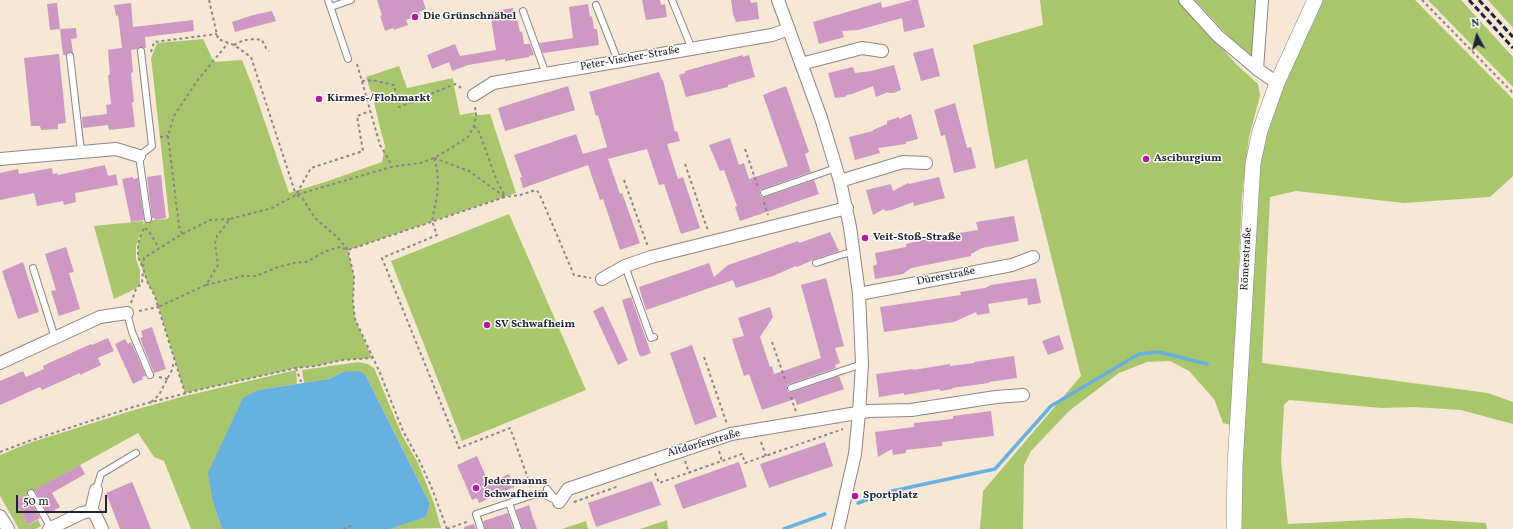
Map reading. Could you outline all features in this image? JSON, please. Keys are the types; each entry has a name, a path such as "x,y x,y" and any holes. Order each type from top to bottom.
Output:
{"street":[{"path":"778,0 821,118 840,181 846,208 859,294 862,364 859,413 855,454 838,529"},
{"path":"1185,0 1218,36 1257,69 1277,83"},
{"path":"1257,69 1262,0"},
{"name":"Römerstraße","path":"1234,529 1235,466 1253,162 1260,131 1277,83 1315,0"},
{"name":"Peter-Vischer-Straße","path":"474,95 493,83 772,35 789,29"},
{"path":"801,64 862,48 882,50"},
{"path":"0,159 116,149 139,156"},
{"path":"840,181 903,162 926,163"},
{"path":"602,279 625,266 651,257 846,208"},
{"name":"Dürerstraße","path":"859,294 1012,265 1033,257"},
{"path":"0,363 100,317 127,313"},
{"path":"859,413 869,411 911,410 996,397 1023,395"},
{"name":"Altdorferstraße","path":"559,502 568,489 649,457 731,434 859,413"},
{"path":"91,512 96,490"},
{"path":"50,529 82,513 91,512 96,514 102,529"},
{"path":"0,516 8,529"}],"lane":[{"path":"328,0 348,59"},
{"path":"331,7 351,0"},
{"path":"672,0 692,49"},
{"path":"596,5 618,61"},
{"path":"523,11 546,74"},
{"path":"142,55 152,146 139,156 148,219"},
{"path":"70,56 81,151"},
{"path":"764,194 836,168"},
{"path":"816,263 853,252"},
{"path":"625,266 651,338 654,337"},
{"path":"33,268 55,338"},
{"path":"127,313 132,332 150,376"},
{"path":"791,388 862,364"},
{"path":"96,490 101,474 136,453"},
{"path":"547,489 559,502"},
{"path":"31,493 50,529"},
{"path":"481,529 476,514 533,495 542,494 559,502"},
{"path":"509,503 518,529"}],"path":[{"path":"209,0 218,38 234,45 251,57 296,195 304,199 315,218 336,236 348,250 354,277 353,301 355,319 380,374 403,431 419,460 447,529"},
{"path":"1422,0 1513,93"},
{"path":"142,55 150,57 154,42 217,34"},
{"path":"234,45 244,40 262,40 269,51"},
{"path":"182,234 179,226 168,136 174,116 197,81 228,43"},
{"path":"357,64 380,145 389,160 391,167"},
{"path":"362,81 372,80 394,85 399,107 454,84 474,95 476,115 474,126 468,137 434,158 420,163 391,167 296,195 272,208 230,219 210,220 182,234 144,258 142,283 136,288 127,313 158,308 206,285 243,276 256,276 278,267 306,262 326,251 340,247 348,250 505,197 520,195 536,190 539,193 574,275 602,279"},
{"path":"296,195 311,168 363,150 358,116 370,111"},
{"path":"474,126 479,132 505,197"},
{"path":"434,158 470,170 505,197"},
{"path":"434,158 437,169 438,183 432,222 437,236 382,258 459,448 510,428 533,495"},
{"path":"685,164 712,242"},
{"path":"624,180 651,257"},
{"path":"148,219 145,221 138,244 138,257 154,296 185,393"},
{"path":"206,285 218,265 215,242 217,236 230,219"},
{"path":"144,227 150,232 159,248"},
{"path":"704,357 731,434"},
{"path":"0,452 29,441 150,402 185,393 296,368 316,366 344,360 372,358"},
{"path":"150,402 159,396 172,370 174,360"},
{"path":"296,368 301,382"},
{"path":"649,475 656,473 659,483 742,454 745,463 843,429"},
{"path":"757,430 766,456"},
{"path":"559,502 573,502 622,485"},
{"path":"343,529 353,525"}],"green space":[{"path":"1040,0 1178,0 1238,66 1258,84 1260,96 1249,137 1242,196 1231,425 1223,423 1214,399 1189,371 1170,361 1147,362 1119,373 1069,411 1031,451 1024,465 1023,529 980,529 983,491 1081,376 1027,159 995,169 973,45 1043,25"},
{"path":"1195,0 1257,0 1255,47 1250,55 1230,38"},
{"path":"1321,0 1415,0 1513,99 1513,176 1490,197 1404,203 1296,191 1270,197 1262,363 1488,393 1513,402 1513,424 1461,410 1413,407 1382,408 1289,400 1284,405 1281,461 1288,524 1409,518 1486,523 1487,529 1241,529 1243,429 1256,171 1262,140 1283,86"},
{"path":"1428,0 1461,0 1513,57 1513,87"},
{"path":"1488,0 1513,0 1513,28"},
{"path":"203,39 214,62 242,60 254,90 289,193 382,162 385,146 366,77 399,66 407,88 453,78 460,115 477,112 477,114 469,116 490,114 516,193 348,250 354,277 353,301 355,319 372,358 343,360 316,366 296,368 185,393 155,296 148,284 138,257 138,244 145,221 167,219 169,217 151,58 157,43"},
{"name":"SV Schwafheim","path":"509,214 586,390 462,441 391,261"},
{"path":"143,221 144,225 136,246 136,259 140,270 140,284 135,289 114,299 94,226"},
{"path":"358,362 368,364 374,368 402,435 418,463 434,503 441,528 390,529 426,517 430,504 365,374 343,372 329,379 304,383 302,370"},
{"path":"296,370 297,384 258,390 213,502 222,529 191,529 164,461 154,457 138,433 15,501 28,525 38,520 41,526 35,529 19,529 0,496 0,455 29,443 134,410 185,396"},
{"path":"667,520 668,529 640,529"},
{"path":"586,521 588,529 562,529"}],"water":[{"path":"358,371 365,374 430,504 426,517 390,529 222,529 213,502 208,473 243,398 258,390 329,379 343,372"}],"building":[{"path":"377,0 423,0 426,9 419,12 420,15 406,20 408,25 394,30 393,28 385,31"},
{"path":"642,0 660,0 661,5 665,4 667,17 646,20"},
{"path":"731,0 750,0 751,3 757,2 759,19 736,22"},
{"path":"912,0 918,0 925,27 904,32 902,18 858,30 842,31 844,37 819,44 813,22 881,2 882,8"},
{"path":"57,3 60,29 50,30 47,4"},
{"path":"131,3 133,27 193,20 194,31 145,37 146,48 140,47 131,50 133,72 131,73 134,102 132,102 135,127 109,130 108,125 83,128 82,117 107,114 106,105 111,104 108,75 110,75 108,50 122,48 118,15 116,16 114,5"},
{"path":"588,4 594,29 597,29 599,45 543,53 539,43 573,38 569,7"},
{"path":"513,8 515,20 517,19 520,32 522,31 524,44 530,44 534,55 505,61 505,59 468,65 452,71 449,62 432,69 427,55 455,44 460,56 496,50 490,12"},
{"path":"272,11 276,21 235,32 232,22"},
{"path":"76,28 77,38 71,39 73,53 69,52 66,55 63,55 60,29"},
{"path":"933,48 940,76 921,81 913,53"},
{"path":"59,54 66,123 58,124 58,129 41,130 40,126 31,126 24,58"},
{"path":"743,55 743,57 749,55 755,77 728,85 728,87 686,97 679,75 685,73 685,71"},
{"path":"894,65 901,90 894,93 888,92 876,97 873,86 845,97 835,98 828,73 853,67 855,73 871,71"},
{"path":"659,72 663,80 675,132 677,131 680,141 667,144 678,179 683,177 700,228 681,234 664,184 659,185 647,149 608,159 620,194 622,193 640,243 620,250 603,199 600,200 588,165 523,188 520,178 522,177 514,155 576,134 583,154 607,147 598,115 596,116 589,92"},
{"path":"568,86 575,110 505,131 498,108"},
{"path":"786,86 809,152 805,154 811,172 760,190 760,194 761,197 765,197 814,180 819,194 740,221 735,207 737,206 724,170 720,171 709,145 730,138 739,165 744,163 749,179 788,166 763,95"},
{"path":"955,103 967,148 971,147 976,168 954,173 945,135 941,136 934,110"},
{"path":"911,114 918,139 906,142 906,144 878,148 880,153 855,160 849,137 873,131 887,124 887,121 899,117 899,119"},
{"path":"105,165 108,176 116,174 118,185 75,193 76,202 64,205 63,201 37,206 34,193 0,200 0,173 18,169 19,174 52,168 53,174 57,173 58,175"},
{"path":"161,175 166,218 155,220 155,218 152,218 147,177"},
{"path":"133,177 133,179 138,178 144,220 131,222 122,179"},
{"path":"939,177 945,198 914,206 913,202 892,210 885,211 884,209 873,215 866,190 891,184 893,191 908,183"},
{"path":"1014,216 1019,241 982,248 971,254 971,256 911,268 903,274 875,279 873,266 877,264 875,253 906,247 906,244 934,237 978,230 976,222"},
{"path":"830,232 839,251 797,267 796,266 773,276 736,288 733,280 646,310 639,287 709,263 714,277 728,265 798,241 799,243"},
{"path":"66,247 74,272 69,273 80,309 59,316 51,291 56,290 45,254"},
{"path":"23,262 39,312 18,319 2,271"},
{"path":"826,278 844,346 835,348 840,363 835,365 836,368 787,385 787,389 788,392 792,392 839,376 844,389 797,405 795,399 762,410 749,374 744,376 732,339 744,336 738,318 770,307 773,317 760,337 770,367 772,366 774,374 821,358 801,285"},
{"path":"1036,278 1041,303 1028,305 1027,298 988,304 990,313 977,315 976,312 954,322 884,332 880,307 961,295 960,292 985,288 991,285"},
{"path":"631,297 651,353 641,357 639,355 622,300"},
{"path":"603,306 628,360 618,365 593,311"},
{"path":"152,327 166,369 154,373 140,338 143,337 141,331"},
{"path":"1059,335 1064,349 1048,355 1042,341"},
{"path":"108,338 114,351 98,358 101,365 42,390 40,387 0,405 0,381 23,371 26,377 44,369 43,366 49,363"},
{"path":"125,339 128,344 131,342 146,376 142,377 143,379 133,384 115,344"},
{"path":"692,345 717,417 695,425 670,353"},
{"path":"1014,356 1017,378 940,391 940,389 904,395 904,393 879,397 876,374 950,364 950,366 974,363"},
{"path":"991,411 994,436 942,442 942,446 906,450 906,453 893,455 892,449 878,457 875,432 914,427 914,423 953,419 953,416"},
{"path":"825,442 833,466 769,488 760,464"},
{"path":"477,456 489,483 509,474 514,487 479,503 477,498 472,500 457,465"},
{"path":"739,462 747,487 683,509 674,485"},
{"path":"80,465 85,474 52,493 60,507 48,514 34,490"},
{"path":"652,481 661,505 596,527 588,503"},
{"path":"132,482 151,529 120,529 106,493"},
{"path":"27,494 40,518 28,525 15,501"},
{"path":"529,505 537,529 522,529 516,510"},
{"path":"508,513 513,529 485,529 483,521"},
{"path":"474,524 476,529 464,529 464,527"}],"waterway":[{"path":"858,503 892,491 995,469 1051,406 1139,354 1159,352 1207,364"},
{"path":"784,529 825,514"}],"railway":[{"path":"1469,0 1513,48"},
{"path":"1479,0 1513,37"}],"place":[{"name":"Die Grünschnäbel","path":"415,17"},
{"name":"Kirmes-/Flohmarkt","path":"319,99"},
{"name":"Asciburgium","path":"1146,159"},
{"name":"Veit-Stoß-Straße","path":"865,238"},
{"name":"SV Schwafheim","path":"487,325"},
{"name":"Jedermanns Schwafheim","path":"476,488"},
{"name":"Sportplatz","path":"855,496"}]}
